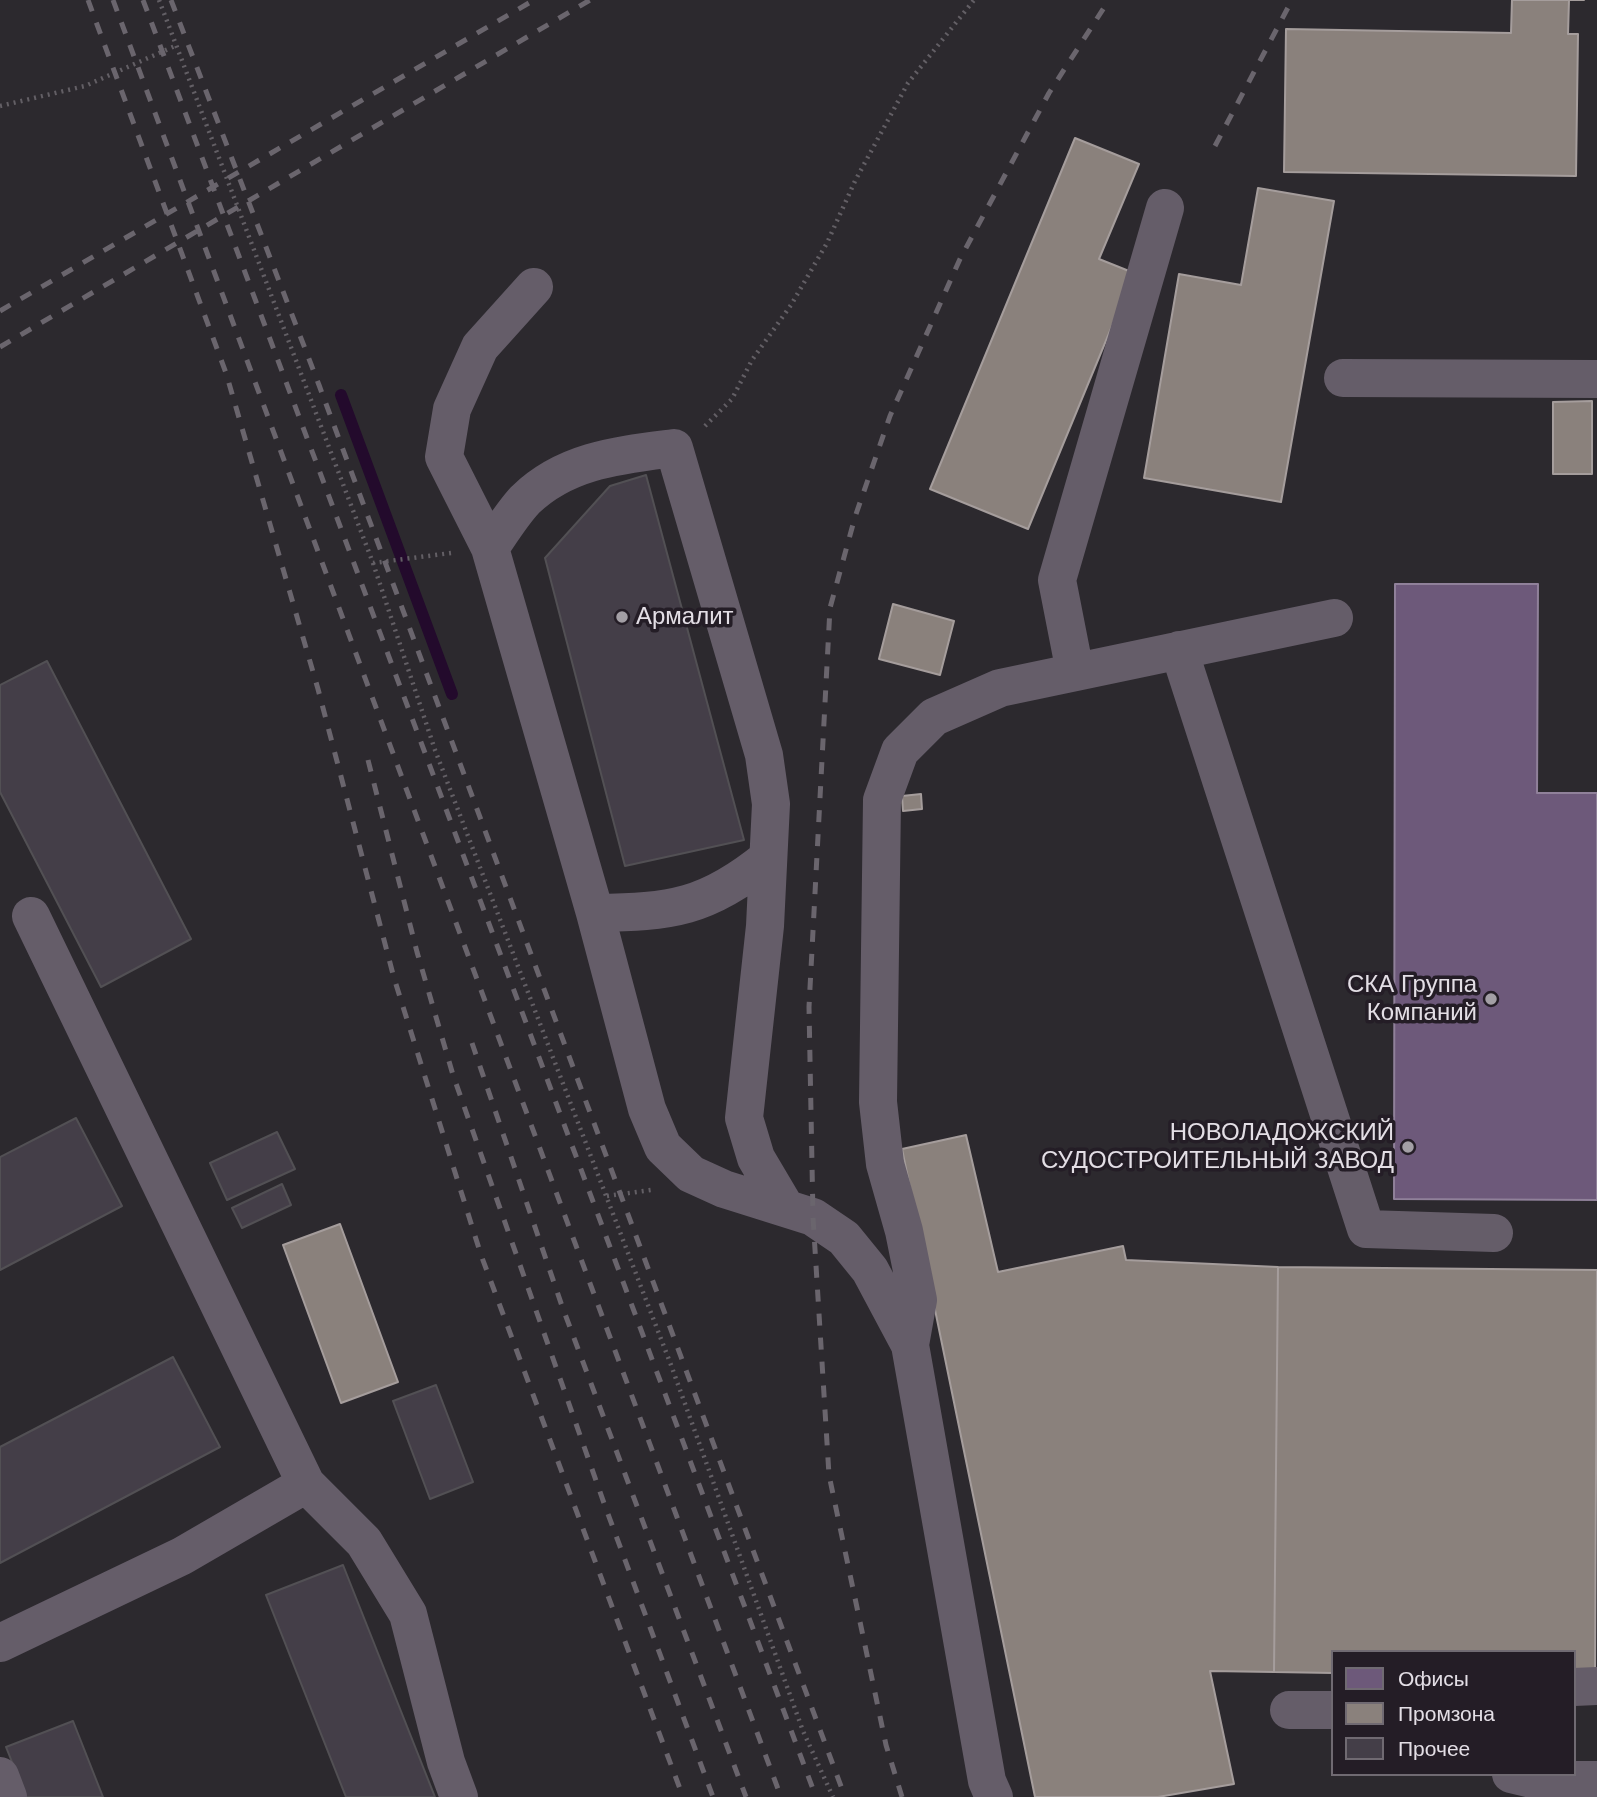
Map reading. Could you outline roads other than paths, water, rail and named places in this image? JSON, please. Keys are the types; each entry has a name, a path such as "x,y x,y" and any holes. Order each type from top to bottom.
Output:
{"lane":[{"path":"1075,672 1057,579 1165,208"},
{"path":"534,286 480,346 452,409 444,457 490,548 595,913 647,1110 663,1147 691,1174 724,1189 813,1217 844,1238 870,1270 910,1345 987,1781 994,1797"},
{"path":"1343,378 1597,379"},
{"path":"490,548 525,500 564,471 610,456 674,448 764,755 771,804 765,926 744,1118 756,1158 785,1207"},
{"path":"910,1345 918,1300 904,1231 885,1164 878,1102 882,800 900,751 934,717 1000,688 1334,618"},
{"path":"1179,650 1366,1229 1494,1233"},
{"path":"595,913 652,912 698,903 740,880 768,858"},
{"path":"32,916 306,1484 364,1542 408,1614 446,1762 459,1797"},
{"path":"0,1643 182,1556 306,1484"},
{"path":"1576,1686 1597,1686"},
{"path":"1289,1710 1331,1710"},
{"path":"0,1776 8,1797"},
{"path":"1519,1776 1536,1780 1597,1780"}],"waterway":[{"path":"341,395 452,694"}],"railway":[{"path":"88,0 226,373 318,689 394,978 481,1255 683,1797"},
{"path":"113,0 781,1797"},
{"path":"143,0 816,1797"},
{"path":"171,0 319,385 845,1797"},
{"path":"0,311 534,0"},
{"path":"0,347 590,0"},
{"path":"902,1797 886,1745 829,1475 813,1217 809,1007 830,608 855,517 890,416 960,259 1049,93 1109,0"},
{"path":"1215,146 1292,0"},
{"path":"368,760 417,952 453,1075 605,1506 713,1797"},
{"path":"472,1043 562,1306 746,1797"}],"place":[{"name":"Армалит","path":"622,617"},
{"name":"СКА Группа Компаний","path":"1491,999"},
{"name":"НОВОЛАДОЖСКИЙ СУДОСТРОИТЕЛЬНЫЙ ЗАВОД","path":"1408,1147"}]}
